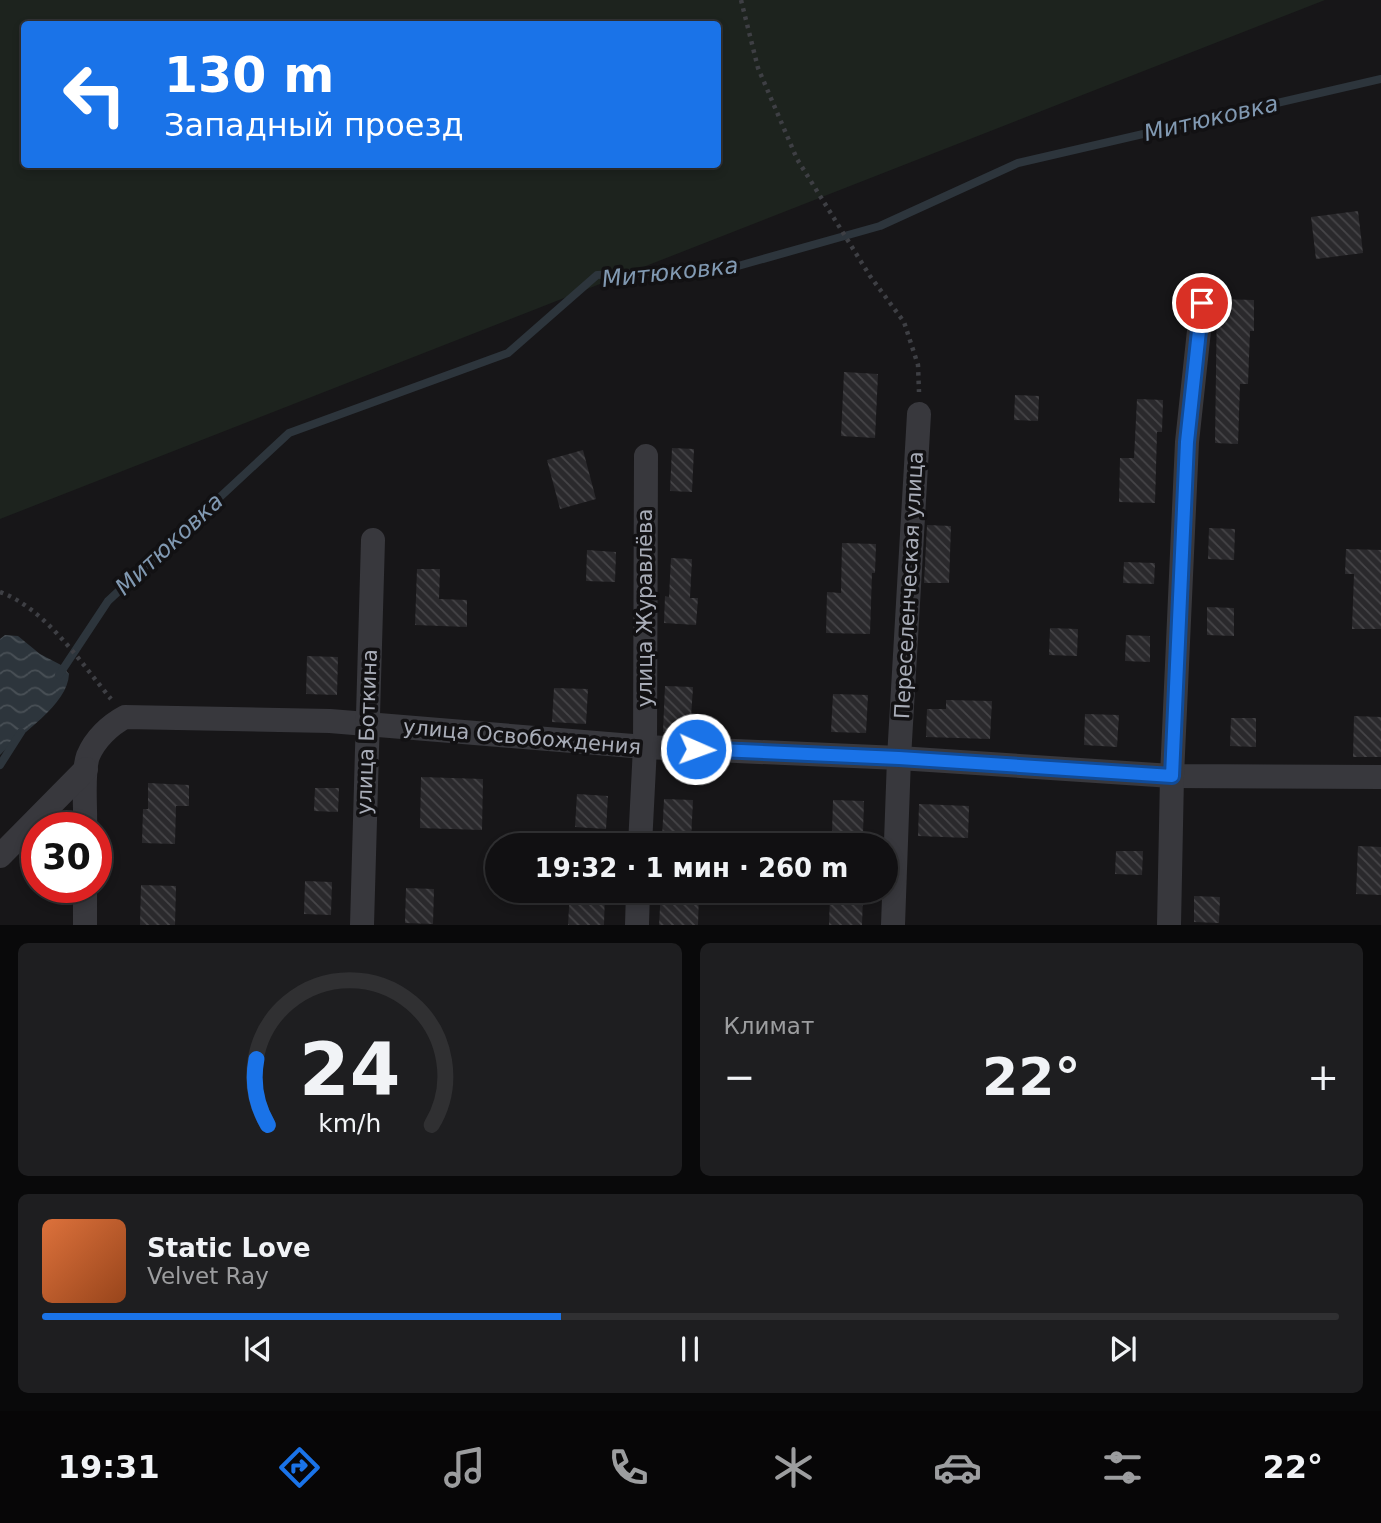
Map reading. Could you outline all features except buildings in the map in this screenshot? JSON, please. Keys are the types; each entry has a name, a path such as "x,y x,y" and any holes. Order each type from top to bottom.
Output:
{"street":[{"path":"1169,925 1172,776 1187,442 1202,303"},
{"name":"Переселенческая улица","path":"893,925 899,758 919,414"},
{"name":"улица Журавлёва","path":"641,833 645,747 646,456"},
{"name":"улица Боткина","path":"362,925 373,540"},
{"path":"85,812 88,756 115,722 125,717"},
{"name":"улица Освобождения","path":"125,717 330,721 645,747 899,758 1172,776 1381,777"},
{"path":"0,856 86,769"},
{"path":"85,903 85,925"},
{"path":"636,925 637,903"}],"path":[{"path":"741,0 758,68 797,159 870,276 904,322 918,365 919,414"},
{"path":"0,592 24,604 48,624 125,717"}],"shaded area":[{"path":"0,0 1325,0 0,519"}],"water":[{"path":"5,635 18,636 40,654 61,665 69,674 67,686 52,708 0,755 0,639"}],"waterway":[{"name":"Митюковка","path":"59,675 108,601 289,433 508,353 597,275 731,268 880,226 1018,163 1381,79"},
{"name":"Митюковка","path":"0,765 21,732"}],"route":[{"path":"696,749 899,758 1172,776 1187,442 1202,303"}]}
